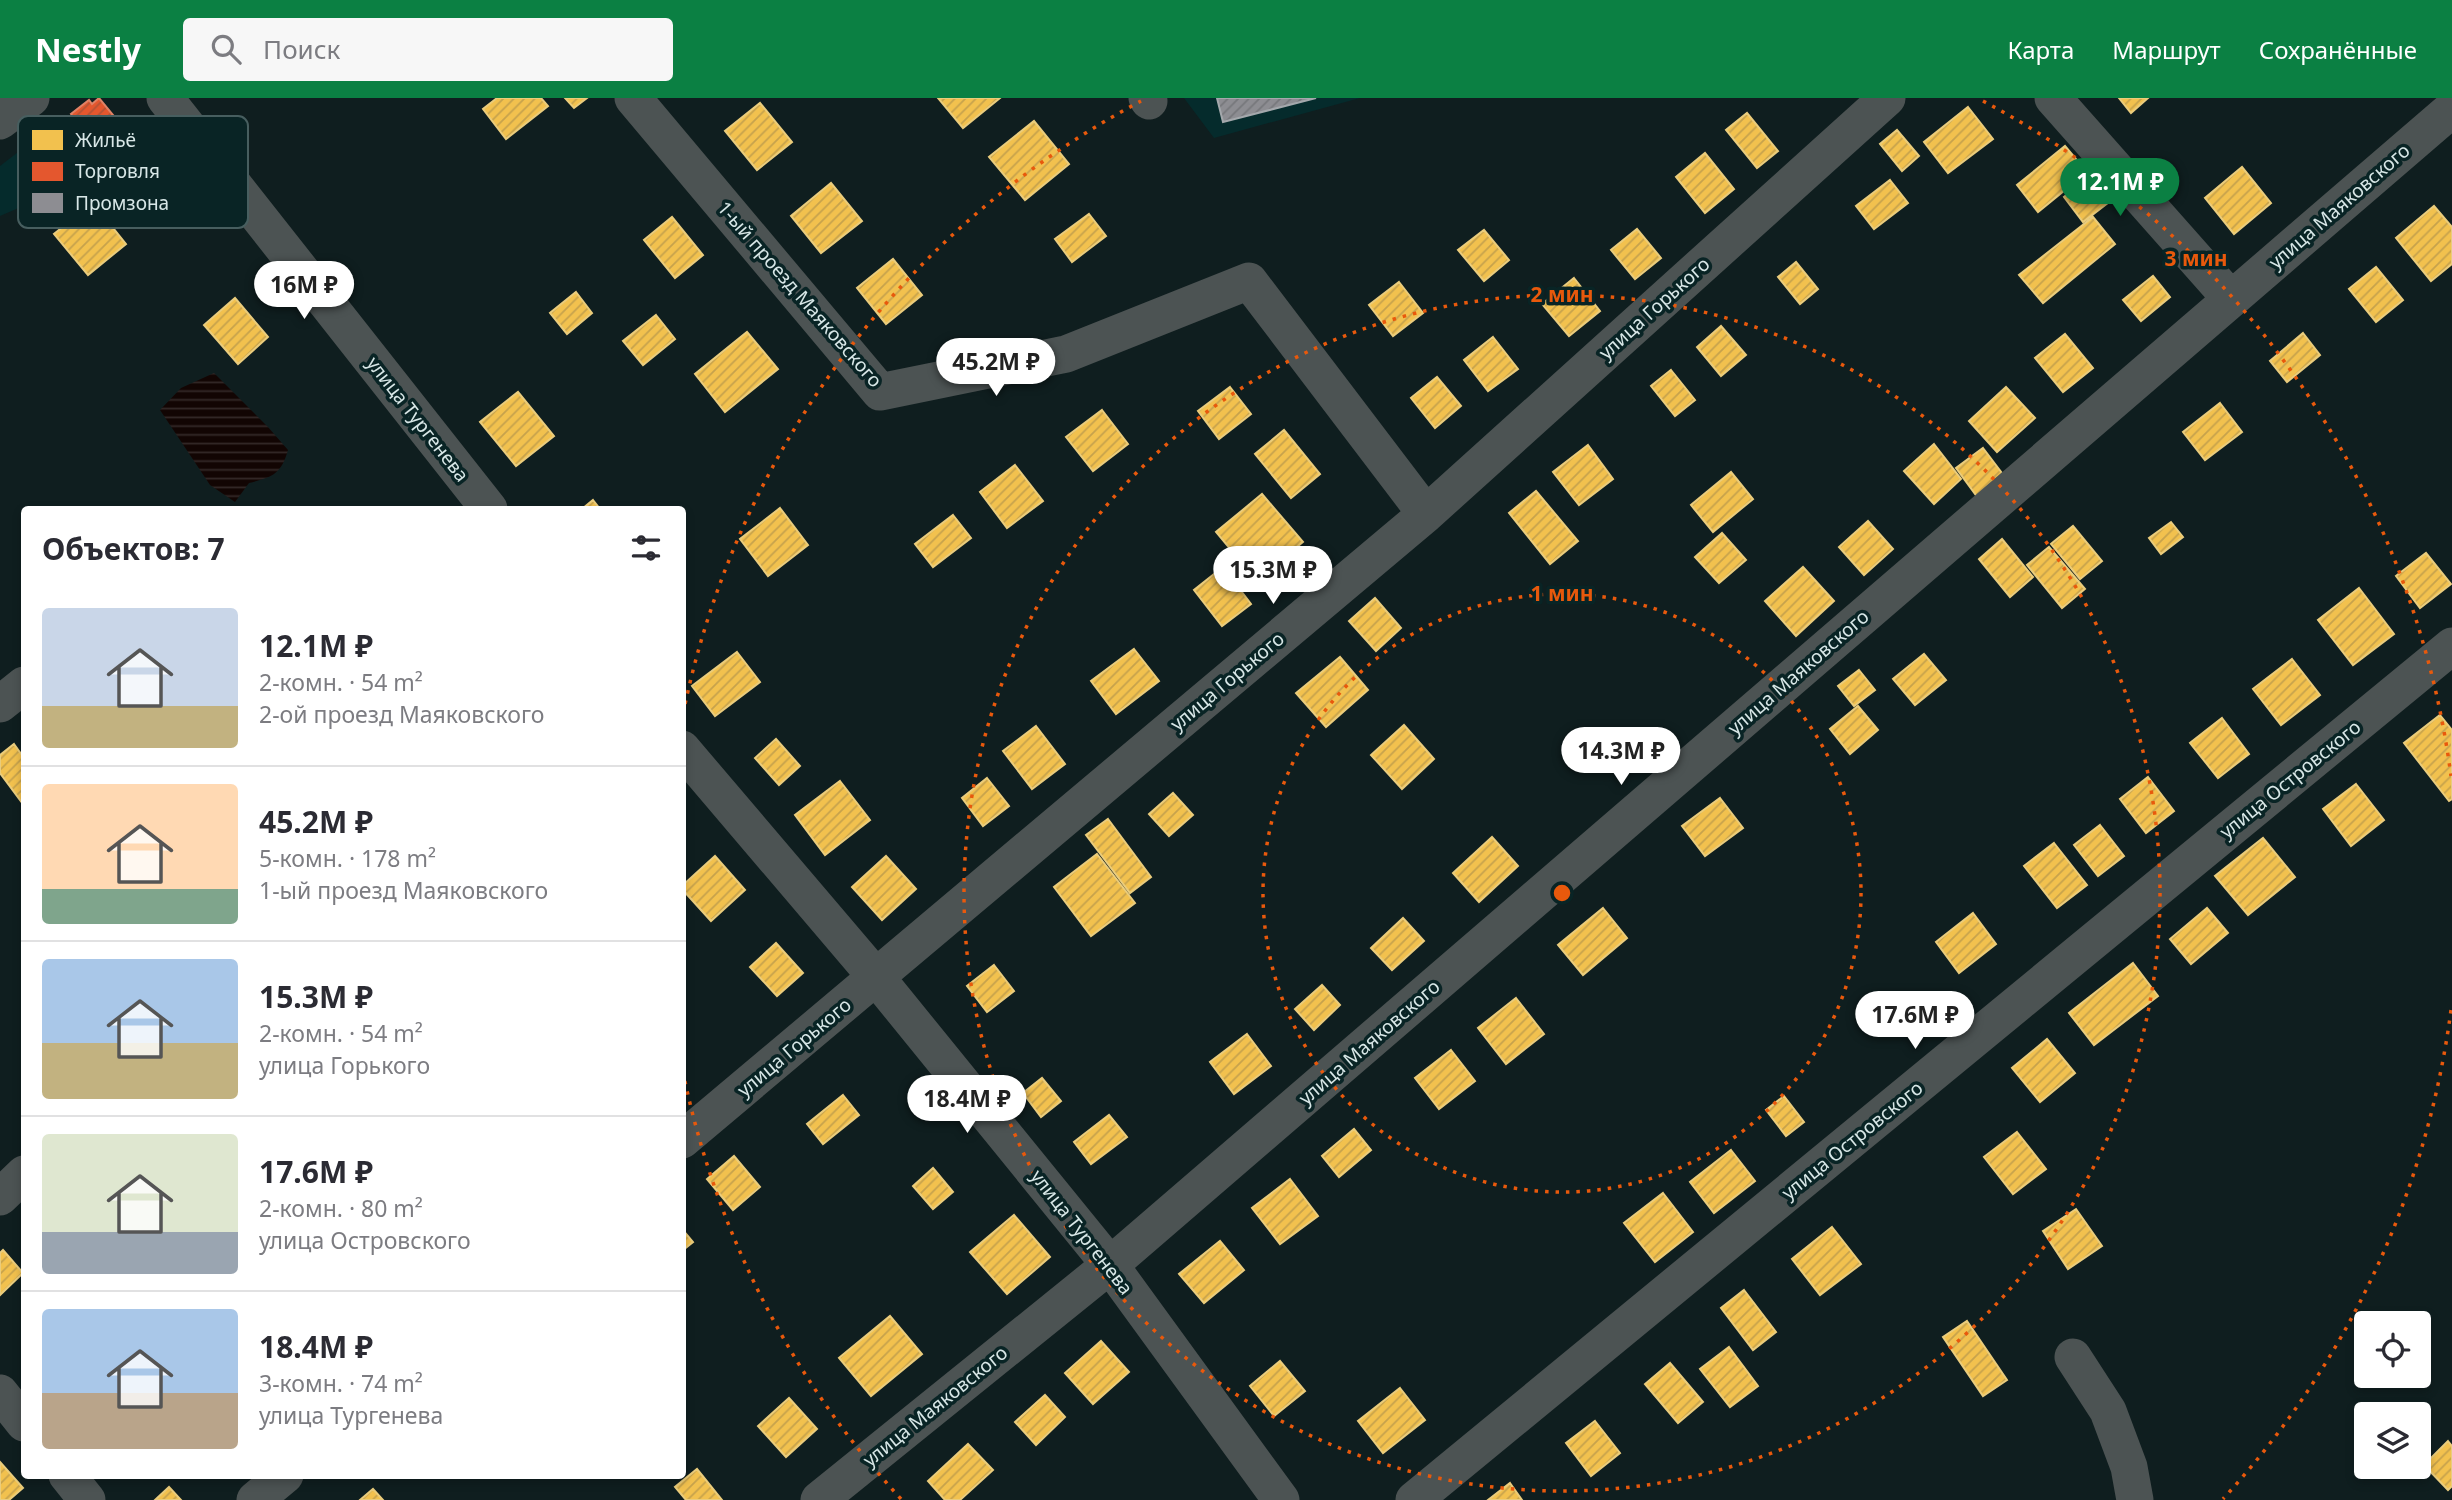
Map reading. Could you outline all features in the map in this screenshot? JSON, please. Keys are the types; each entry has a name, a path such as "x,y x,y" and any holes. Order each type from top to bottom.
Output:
{"street":[{"path":"0,121 31,98"},
{"name":"улица Тургенева","path":"165,98 179,116"},
{"name":"1-ый проезд Маяковского","path":"633,98 880,392 1066,354 1249,281 1426,514"},
{"name":"улица Горького","path":"686,1137 1426,514 1886,98"},
{"path":"2053,98 2231,299"},
{"name":"улица Маяковского","path":"819,1500 1110,1265 2452,109"},
{"name":"улица Тургенева","path":"248,203 487,506"},
{"name":"улица Островского","path":"1414,1500 2452,646"},
{"path":"0,704 21,687"},
{"name":"улица Тургенева","path":"686,753 876,977 1110,1265 1281,1500"},
{"path":"0,1197 21,1177"},
{"path":"2073,1357 2108,1411 2129,1467 2136,1500"},
{"path":"0,1393 21,1419"},
{"path":"70,1479 87,1500"},
{"path":"256,1500 280,1479"}],"shaded area":[{"path":"99,98 113,116 71,114 89,100 92,104"},
{"path":"1184,98 1360,98 1214,138"},
{"path":"18,152 18,208 0,216 0,166"},
{"path":"214,373 288,450 279,470 270,477 249,483 235,502 210,485 160,410 181,388"}],"building: Жильё":[{"path":"497,98 541,98 548,106 506,139 483,109"},
{"path":"565,98 587,98 574,108"},
{"path":"938,98 1000,98 963,128"},
{"path":"2119,98 2148,98 2131,113"},
{"path":"760,103 792,142 757,170 725,131"},
{"path":"1968,107 1993,139 1948,173 1924,142"},
{"path":"1747,113 1778,151 1757,168 1726,130"},
{"path":"1034,121 1069,164 1025,200 989,157"},
{"path":"1897,130 1919,156 1902,171 1880,144"},
{"path":"2065,146 2087,172 2038,212 2017,185"},
{"path":"1705,153 1734,189 1705,213 1676,177"},
{"path":"2242,167 2271,203 2234,234 2205,198"},
{"path":"2094,173 2113,199 2083,222 2064,197"},
{"path":"1890,180 1908,203 1874,229 1856,206"},
{"path":"831,183 862,221 821,253 791,216"},
{"path":"2434,206 2452,227 2452,264 2431,281 2396,238"},
{"path":"1089,214 1106,236 1072,262 1055,239"},
{"path":"672,217 703,255 675,278 644,240"},
{"path":"2093,217 2115,244 2043,303 2019,275"},
{"path":"62,228 113,228 126,244 88,275 54,234"},
{"path":"1637,229 1661,258 1635,279 1611,250"},
{"path":"1484,230 1509,260 1484,281 1458,250"},
{"path":"893,259 922,295 886,324 857,288"},
{"path":"1796,262 1818,289 1800,304 1778,277"},
{"path":"2376,267 2403,300 2376,322 2349,289"},
{"path":"2153,276 2170,297 2141,321 2123,300"},
{"path":"1574,278 1600,311 1569,336 1542,304"},
{"path":"1399,282 1423,313 1393,336 1369,305"},
{"path":"576,292 592,313 567,334 550,313"},
{"path":"235,298 268,337 238,364 204,325"},
{"path":"656,315 675,339 643,365 623,341"},
{"path":"1721,326 1746,355 1721,376 1697,347"},
{"path":"747,332 778,369 725,412 695,374"},
{"path":"2303,333 2320,355 2287,382 2270,361"},
{"path":"2065,334 2093,368 2063,392 2035,358"},
{"path":"1493,337 1518,369 1488,391 1464,360"},
{"path":"1671,370 1695,400 1675,416 1651,386"},
{"path":"1437,377 1461,406 1435,428 1411,398"},
{"path":"1230,387 1251,414 1219,439 1198,411"},
{"path":"2006,387 2035,418 1997,452 1969,421"},
{"path":"518,392 554,436 516,466 480,422"},
{"path":"2220,403 2242,432 2205,460 2183,432"},
{"path":"1102,410 1128,444 1093,471 1066,437"},
{"path":"1284,430 1320,474 1291,498 1255,454"},
{"path":"1934,444 1961,479 1934,504 1904,471"},
{"path":"1588,445 1613,479 1579,505 1553,472"},
{"path":"1983,448 2008,481 1981,502 1956,468"},
{"path":"1015,465 1043,501 1007,528 980,492"},
{"path":"1731,472 1753,499 1713,532 1691,505"},
{"path":"1536,491 1578,541 1550,564 1509,513"},
{"path":"1262,494 1303,542 1257,581 1216,532"},
{"path":"593,500 598,506 586,506"},
{"path":"780,508 808,545 768,576 740,539"},
{"path":"953,515 971,538 933,567 915,544"},
{"path":"1868,521 1893,549 1864,575 1839,547"},
{"path":"2171,522 2183,537 2161,554 2149,538"},
{"path":"2073,526 2102,561 2080,579 2051,544"},
{"path":"1722,533 1746,560 1719,583 1695,557"},
{"path":"2002,539 2033,577 2010,597 1979,559"},
{"path":"2049,547 2085,589 2062,608 2027,565"},
{"path":"2426,553 2451,584 2420,608 2396,576"},
{"path":"1223,567 1251,604 1222,626 1194,590"},
{"path":"1803,567 1834,601 1796,636 1765,601"},
{"path":"2359,588 2394,634 2353,665 2318,620"},
{"path":"1375,598 1401,628 1376,651 1349,621"},
{"path":"1134,649 1159,681 1116,714 1091,681"},
{"path":"737,652 760,682 715,716 692,686"},
{"path":"1924,654 1946,680 1915,705 1893,679"},
{"path":"1340,657 1368,690 1326,727 1296,693"},
{"path":"2292,659 2320,695 2281,725 2253,689"},
{"path":"1859,670 1875,690 1854,706 1838,686"},
{"path":"1858,706 1878,730 1850,754 1830,729"},
{"path":"2440,715 2452,730 2452,799 2449,801 2404,743"},
{"path":"2222,718 2249,754 2218,778 2190,743"},
{"path":"1404,725 1434,759 1402,789 1371,755"},
{"path":"1036,726 1065,764 1032,789 1003,751"},
{"path":"776,739 800,766 779,785 755,758"},
{"path":"14,744 21,754 21,801 0,773 0,755"},
{"path":"2148,777 2174,811 2146,833 2120,799"},
{"path":"987,778 1009,806 983,826 962,798"},
{"path":"840,781 870,820 825,855 795,815"},
{"path":"2356,784 2384,820 2351,846 2323,809"},
{"path":"1173,793 1193,815 1169,836 1149,814"},
{"path":"1720,798 1743,828 1705,856 1682,826"},
{"path":"1108,819 1151,877 1130,893 1086,835"},
{"path":"2100,825 2124,856 2098,876 2074,845"},
{"path":"1492,837 1518,866 1479,902 1453,873"},
{"path":"2263,838 2295,877 2248,915 2215,876"},
{"path":"2054,843 2087,885 2057,908 2024,866"},
{"path":"1097,854 1135,903 1091,936 1054,887"},
{"path":"715,856 745,890 711,921 686,893 686,882"},
{"path":"886,856 916,889 882,920 852,887"},
{"path":"1603,908 1627,938 1583,975 1558,945"},
{"path":"2207,908 2228,933 2191,964 2170,939"},
{"path":"1973,913 1996,944 1959,973 1936,942"},
{"path":"1403,918 1424,941 1392,970 1371,948"},
{"path":"776,943 803,973 777,996 750,967"},
{"path":"2133,963 2158,996 2094,1045 2069,1013"},
{"path":"994,965 1014,991 987,1012 967,986"},
{"path":"1322,985 1340,1005 1314,1030 1295,1009"},
{"path":"1516,998 1544,1034 1506,1064 1478,1028"},
{"path":"1247,1034 1271,1066 1234,1094 1210,1062"},
{"path":"2047,1039 2075,1073 2040,1102 2012,1068"},
{"path":"1451,1050 1475,1081 1439,1109 1415,1078"},
{"path":"1042,1078 1061,1101 1041,1117 1023,1093"},
{"path":"843,1095 859,1115 823,1144 807,1124"},
{"path":"1784,1096 1804,1122 1786,1136 1766,1110"},
{"path":"1109,1115 1127,1137 1091,1164 1074,1142"},
{"path":"1354,1129 1371,1150 1339,1177 1322,1156"},
{"path":"2017,1132 2046,1169 2013,1194 1984,1157"},
{"path":"1731,1150 1755,1181 1714,1213 1690,1182"},
{"path":"734,1156 760,1187 733,1210 707,1179"},
{"path":"933,1168 953,1192 933,1209 913,1186"},
{"path":"1290,1179 1318,1216 1280,1244 1252,1208"},
{"path":"1663,1193 1693,1232 1655,1262 1624,1223"},
{"path":"2076,1209 2102,1246 2068,1269 2043,1231"},
{"path":"1014,1215 1050,1257 1007,1294 970,1252"},
{"path":"1832,1227 1861,1264 1820,1295 1792,1259"},
{"path":"686,1234 693,1242 686,1248"},
{"path":"1220,1241 1244,1270 1204,1303 1179,1274"},
{"path":"3,1250 21,1271 21,1275 0,1295 0,1253"},
{"path":"1744,1290 1776,1332 1753,1350 1721,1308"},
{"path":"890,1316 922,1354 871,1396 839,1358"},
{"path":"1967,1321 2007,1380 1983,1396 1943,1337"},
{"path":"1101,1341 1129,1372 1093,1404 1065,1373"},
{"path":"1729,1347 1758,1386 1730,1407 1700,1369"},
{"path":"1280,1361 1305,1391 1274,1416 1250,1386"},
{"path":"1670,1363 1703,1402 1678,1423 1645,1384"},
{"path":"1400,1388 1425,1420 1383,1453 1358,1421"},
{"path":"1045,1395 1065,1417 1036,1445 1015,1422"},
{"path":"789,1398 817,1429 786,1457 758,1426"},
{"path":"1595,1421 1620,1453 1591,1476 1566,1443"},
{"path":"2448,1441 2452,1446 2452,1486 2448,1490 2431,1472 2431,1458"},
{"path":"968,1444 993,1470 960,1500 945,1500 928,1481"},
{"path":"0,1462 23,1488 9,1500 0,1500"},
{"path":"697,1469 722,1500 686,1500 675,1487"},
{"path":"1510,1483 1522,1500 1488,1500"},
{"path":"169,1487 181,1500 155,1500"},
{"path":"373,1489 383,1500 360,1500"}],"building: Торговля":[{"path":"99,98 114,116 71,114 89,100 92,104"}],"building: Промзона":[{"path":"1217,98 1316,98 1223,122"}]}
